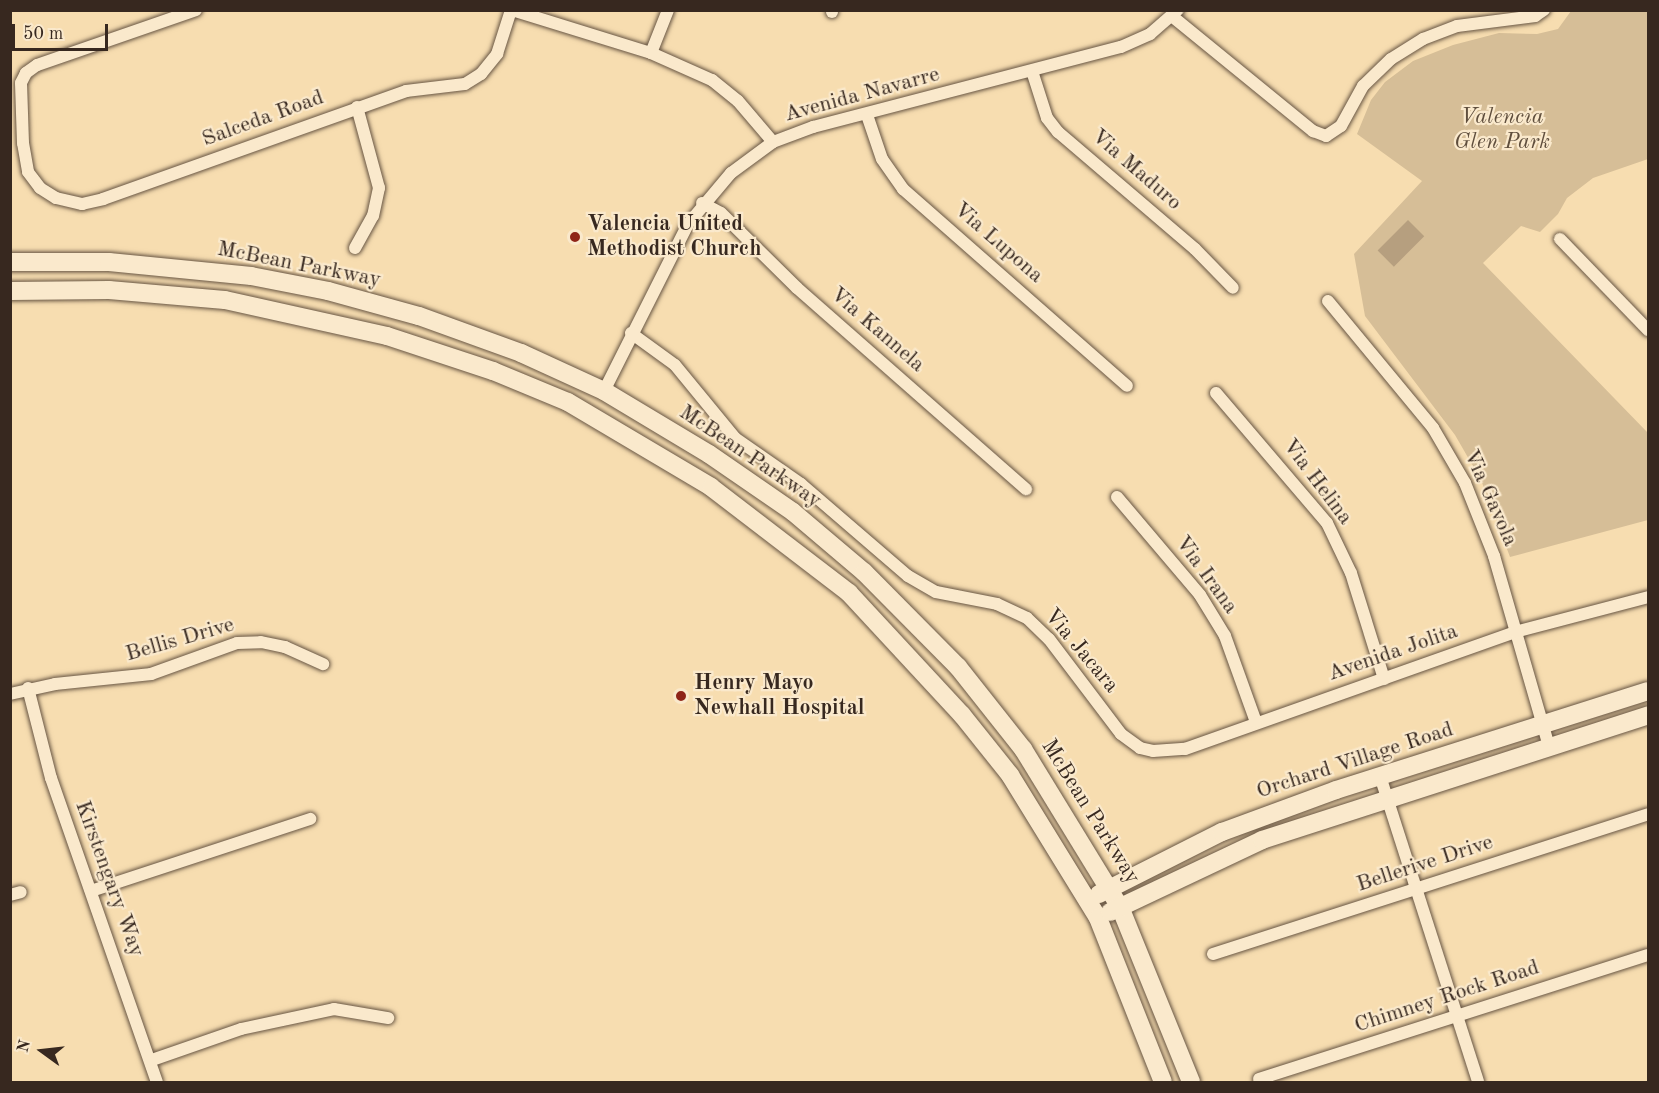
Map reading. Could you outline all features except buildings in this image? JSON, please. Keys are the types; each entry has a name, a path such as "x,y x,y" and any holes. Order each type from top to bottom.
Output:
{"main road":[{"name":"McBean Parkway","path":"10,262 109,261 173,266 328,291 473,334 604,391 709,454 793,512 864,572 958,667 1023,749 1120,907 1191,1083"},
{"name":"McBean Parkway","path":"10,291 164,294 292,312 431,349 594,415 711,487 849,593 963,715 1010,775 1098,918 1163,1083"},
{"name":"Orchard Village Road","path":"1087,900 1222,832 1380,776 1648,691"},
{"name":"Orchard Village Road","path":"1098,918 1254,844 1387,798 1648,715"}],"street":[{"name":"Salceda Road","path":"196,10 38,65 27,73 21,83 23,143 28,172 39,188 56,198 82,204 406,91 465,84 481,74 497,54 512,10"},
{"path":"512,10 651,53 712,80 738,101 773,142"},
{"path":"651,53 668,10"},
{"path":"1176,14 1313,131 1326,136 1341,126 1363,86 1391,59 1424,39 1457,26 1535,16 1544,10"},
{"name":"Avenida Navarre","path":"604,391 675,245 702,203 731,173 773,142 813,127 867,115 1121,47 1150,34 1176,14"},
{"name":"Via Maduro","path":"1032,71 1047,118 1058,132 1195,249 1233,288"},
{"path":"355,248 373,216 380,188 357,107"},
{"name":"Via Lupona","path":"867,115 882,159 903,189 1127,386"},
{"name":"Via Kannela","path":"702,203 722,213 797,288 1026,489"},
{"path":"1560,239 1648,330"},
{"name":"Via Gavola","path":"1328,301 1433,428 1460,474 1494,556 1549,747"},
{"name":"Via Jacara","path":"631,333 675,365 735,438 801,484 908,576 936,592 998,604 1027,618 1049,639 1121,734 1140,748 1153,751"},
{"name":"Via Helina","path":"1216,393 1327,523 1351,573 1384,679"},
{"name":"Via Irana","path":"1117,497 1200,595 1225,636 1256,722"},
{"name":"Avenida Jolita","path":"1153,751 1185,749 1515,632 1648,597"},
{"name":"Bellis Drive","path":"10,694 27,688 150,674 237,643 261,642 285,647 323,664"},
{"name":"Kirstengary Way","path":"27,688 51,778 152,1060 157,1083"},
{"path":"1380,776 1478,1083"},
{"name":"Bellerive Drive","path":"1213,954 1648,814"},
{"path":"91,891 310,819"},
{"name":"Chimney Rock Road","path":"1258,1079 1648,955"},
{"path":"152,1060 241,1029 334,1009 388,1018"}],"green space":[{"name":"Valencia Glen Park","path":"1571,11 1648,11 1648,159 1593,178 1567,198 1558,214 1540,232 1521,226 1483,263 1648,433 1648,520 1510,557 1481,480 1455,435 1365,316 1354,254 1422,181 1357,134 1371,100 1385,82 1413,61 1453,45 1499,33 1537,34 1558,29"}],"shaded area":[{"path":"1408,220 1424,236 1394,267 1378,250"}],"place":[{"name":"Valencia United Methodist Church","path":"575,237"},
{"name":"Henry Mayo Newhall Hospital","path":"681,696"}]}
